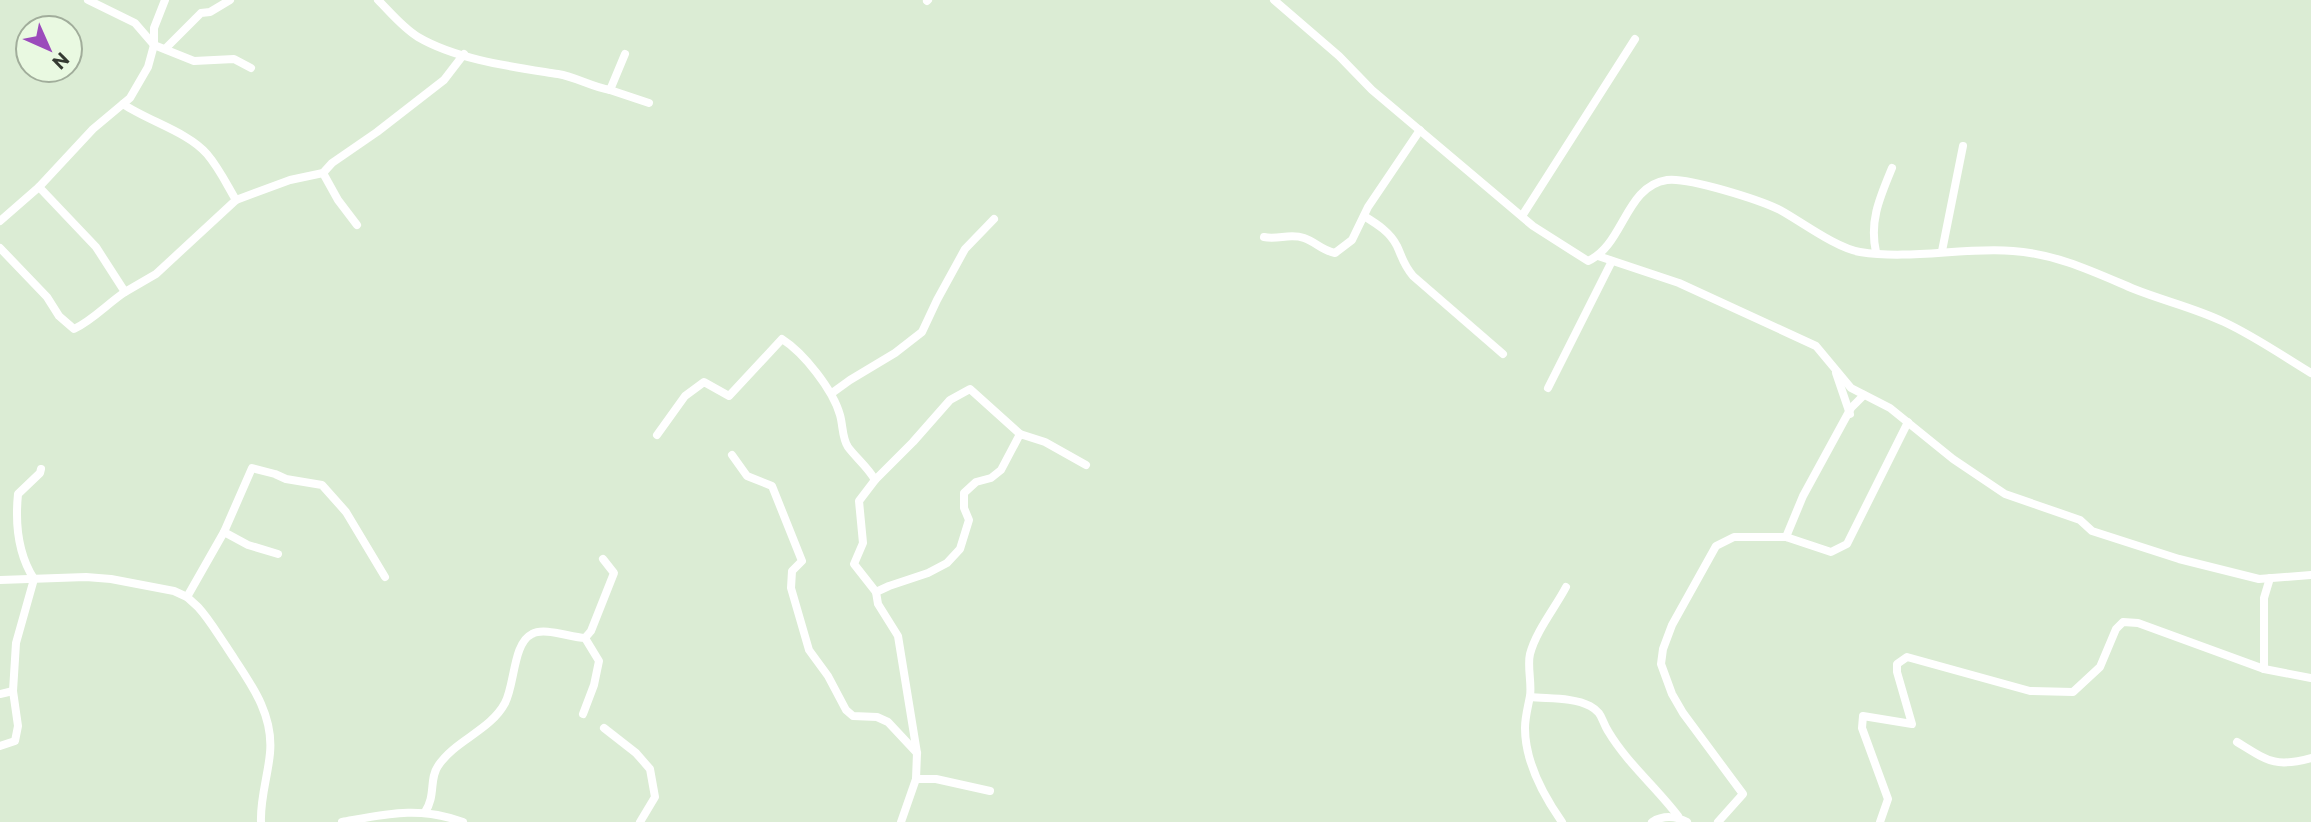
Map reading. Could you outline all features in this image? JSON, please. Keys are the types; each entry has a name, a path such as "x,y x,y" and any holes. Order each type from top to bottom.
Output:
{"street":[{"path":"88,0 135,23 154,45 194,61 234,59 251,68"},
{"path":"0,220 39,187 93,129 135,90 148,67 155,28 164,0"},
{"path":"165,49 201,13 210,12 230,0"},
{"path":"378,0 418,37 464,54 536,72 561,75 649,103"},
{"path":"1274,0 1372,90 1533,226 1588,261 1606,249 1641,195 1654,184 1678,179 1777,209 1859,252 1890,254 2013,251 2051,256 2225,322 2311,373"},
{"path":"1522,216 1635,39"},
{"path":"0,248 47,297 59,316 74,329 89,322 106,305 156,274 236,200 290,180 323,173 332,163 444,80 464,54"},
{"path":"610,90 625,54"},
{"path":"123,104 206,152 236,200"},
{"path":"1264,236 1271,238 1289,235 1307,239 1321,250 1335,253 1352,240 1364,216 1420,130"},
{"path":"1942,251 1964,146"},
{"path":"1876,252 1872,232 1878,201 1892,168"},
{"path":"323,173 338,200 357,225"},
{"path":"39,187 96,247 125,292"},
{"path":"1364,216 1383,227 1397,246 1401,261 1413,276 1503,354"},
{"path":"832,393 849,380 895,354 922,332 964,249 994,219"},
{"path":"1598,256 1679,283 1816,346 1851,388 1890,408 1953,459 2005,494 2080,520 2092,531 2179,559 2259,579 2311,575"},
{"path":"1548,388 1612,261"},
{"path":"657,435 685,396 704,382 729,396 782,339 792,345 832,393 847,446 869,469 875,480"},
{"path":"1835,369 1850,414"},
{"path":"901,822 916,779 918,753 898,636 878,604 876,592 854,564 863,543 859,501 875,480 950,400 970,389 1020,434 1045,442 1086,465"},
{"path":"1786,537 1803,496 1851,408 1864,395"},
{"path":"1718,822 1743,794 1672,694 1661,664 1663,649 1672,625 1716,546 1734,537 1786,537 1831,552 1847,544 1908,422"},
{"path":"876,592 928,573 947,563 960,549 969,520 964,508 964,493 976,482 991,478 1001,470 1020,434"},
{"path":"732,455 747,476 772,486 802,561 792,571 791,588 806,634 808,650 835,688 846,710 853,716 877,717 888,722 918,753"},
{"path":"187,597 224,532 251,468 286,479 322,485 346,512 385,577"},
{"path":"0,746 15,741 18,726 13,691 16,643 34,579 24,563 16,517 18,494 41,469"},
{"path":"224,532 248,545 278,554"},
{"path":"585,638 591,631 614,573 603,559"},
{"path":"0,580 86,577 111,579 187,597 209,620 256,690 264,712 269,729 270,752 260,806 261,822"},
{"path":"2264,669 2264,598 2270,578"},
{"path":"1562,822 1542,791 1526,749 1526,709 1530,697 1529,656 1566,587"},
{"path":"1881,822 1888,799 1863,728 1863,716 1912,724 1897,672 1897,664 1907,657 2030,691 2073,692 2100,667 2116,629 2123,622 2138,623 2264,669 2311,678"},
{"path":"425,812 432,803 436,768 452,750 476,734 504,704 512,686 520,644 530,634 545,630 565,637 585,638"},
{"path":"583,714 599,662 585,638"},
{"path":"0,694 13,691"},
{"path":"1530,697 1579,702 1589,705 1602,715 1616,745 1678,816 1687,822"},
{"path":"604,728 636,753 650,769 655,797 640,822"},
{"path":"2237,743 2268,761 2287,764 2311,758"},
{"path":"916,779 947,781 990,792"},
{"path":"342,822 396,812 425,812 463,822"},
{"path":"1652,822 1678,816"}]}
